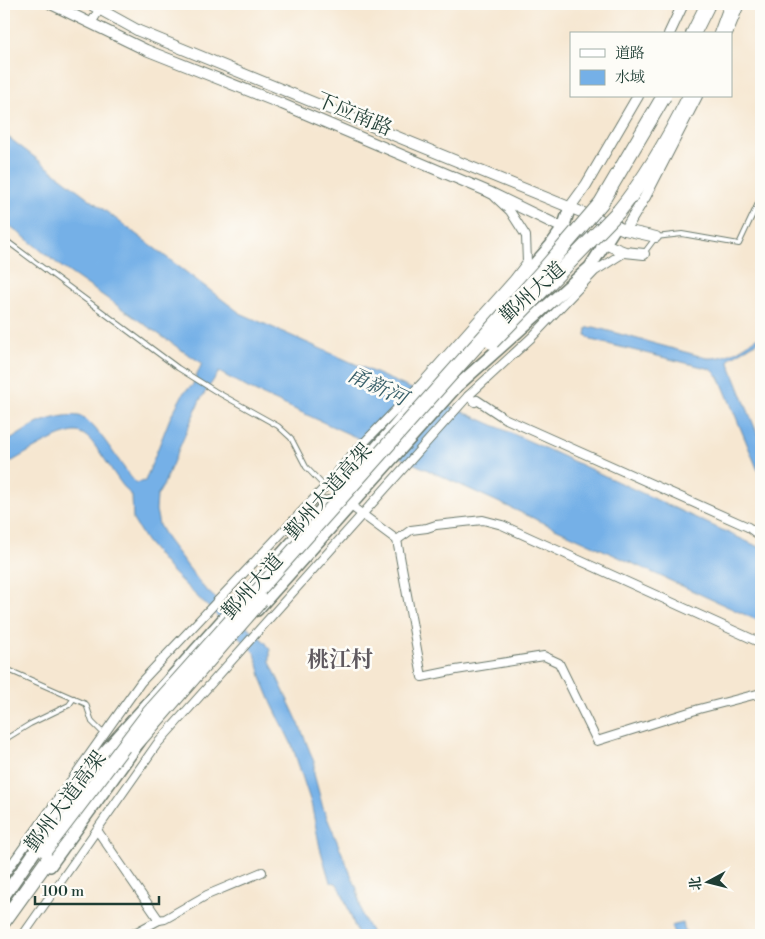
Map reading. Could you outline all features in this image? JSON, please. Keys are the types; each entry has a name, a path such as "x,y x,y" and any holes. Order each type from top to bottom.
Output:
{"highway":[{"path":"694,32 708,4"},
{"path":"722,32 732,4"},
{"name":"鄞州大道高架","path":"4,908 51,842 149,713 541,273 601,203 663,98"},
{"name":"鄞州大道高架","path":"4,921 114,769 451,384 636,191 689,98"}],"main road":[{"name":"下应南路","path":"51,4 146,50 282,104 489,192 563,228 625,252 644,254"},
{"path":"670,32 683,4"},
{"path":"728,32 739,4"},
{"name":"下应南路","path":"98,5 139,31 621,228 656,237"},
{"path":"570,207 586,185 637,98"},
{"path":"621,228 645,197 696,98"},
{"name":"鄞州大道","path":"4,896 100,757 360,466 427,383 550,245 563,228 570,207"},
{"name":"鄞州大道","path":"4,930 149,729 456,388 590,267 604,244 621,228"}],"street":[{"path":"91,23 98,5"},
{"name":"鄞州大道","path":"4,875 141,682 350,458 427,383 528,262 526,236 510,211 489,192"},
{"name":"鄞州大道","path":"22,935 157,744 468,396 532,338 595,271 625,252"},
{"path":"468,396 474,402 477,400 504,418 761,533"},
{"path":"351,506 397,540 422,677 544,656 559,663 597,741 761,693"},
{"path":"397,540 411,530 436,525 482,520 496,523 761,643"},
{"path":"97,830 159,920"},
{"path":"131,935 159,920 165,919 207,895 262,872"}],"lane":[{"path":"644,254 656,237 682,234 739,244 761,197"},
{"path":"4,239 178,368 278,426 291,438 306,467 325,486"},
{"path":"4,668 86,704 92,722 104,734"},
{"path":"4,740 30,724 69,705 74,698"}],"water":[{"name":"甬新河","path":"4,134 240,313 538,445 761,548 761,622 248,388 219,372 200,400 157,496 156,510 159,525 167,539 204,588 266,643 270,650 270,662 299,724 314,762 314,774 323,808 357,889 362,915 373,935 358,935 341,890 336,883 330,882 320,848 311,803 292,745 262,680 255,653 171,571 146,541 133,520 132,496 85,435 77,432 61,436 40,445 4,466 4,443 41,422 60,417 79,416 86,419 101,435 136,483 145,481 170,418 184,392 192,386 202,363 63,268 4,221"},
{"path":"594,327 707,358 722,357 742,348 761,335 761,340 730,358 729,363 761,443 761,478 719,377 711,369 591,340 586,335 587,328"},
{"path":"683,923 686,935 675,935 671,926"}],"district":[{"name":"桃江村","path":"340,660"}]}
